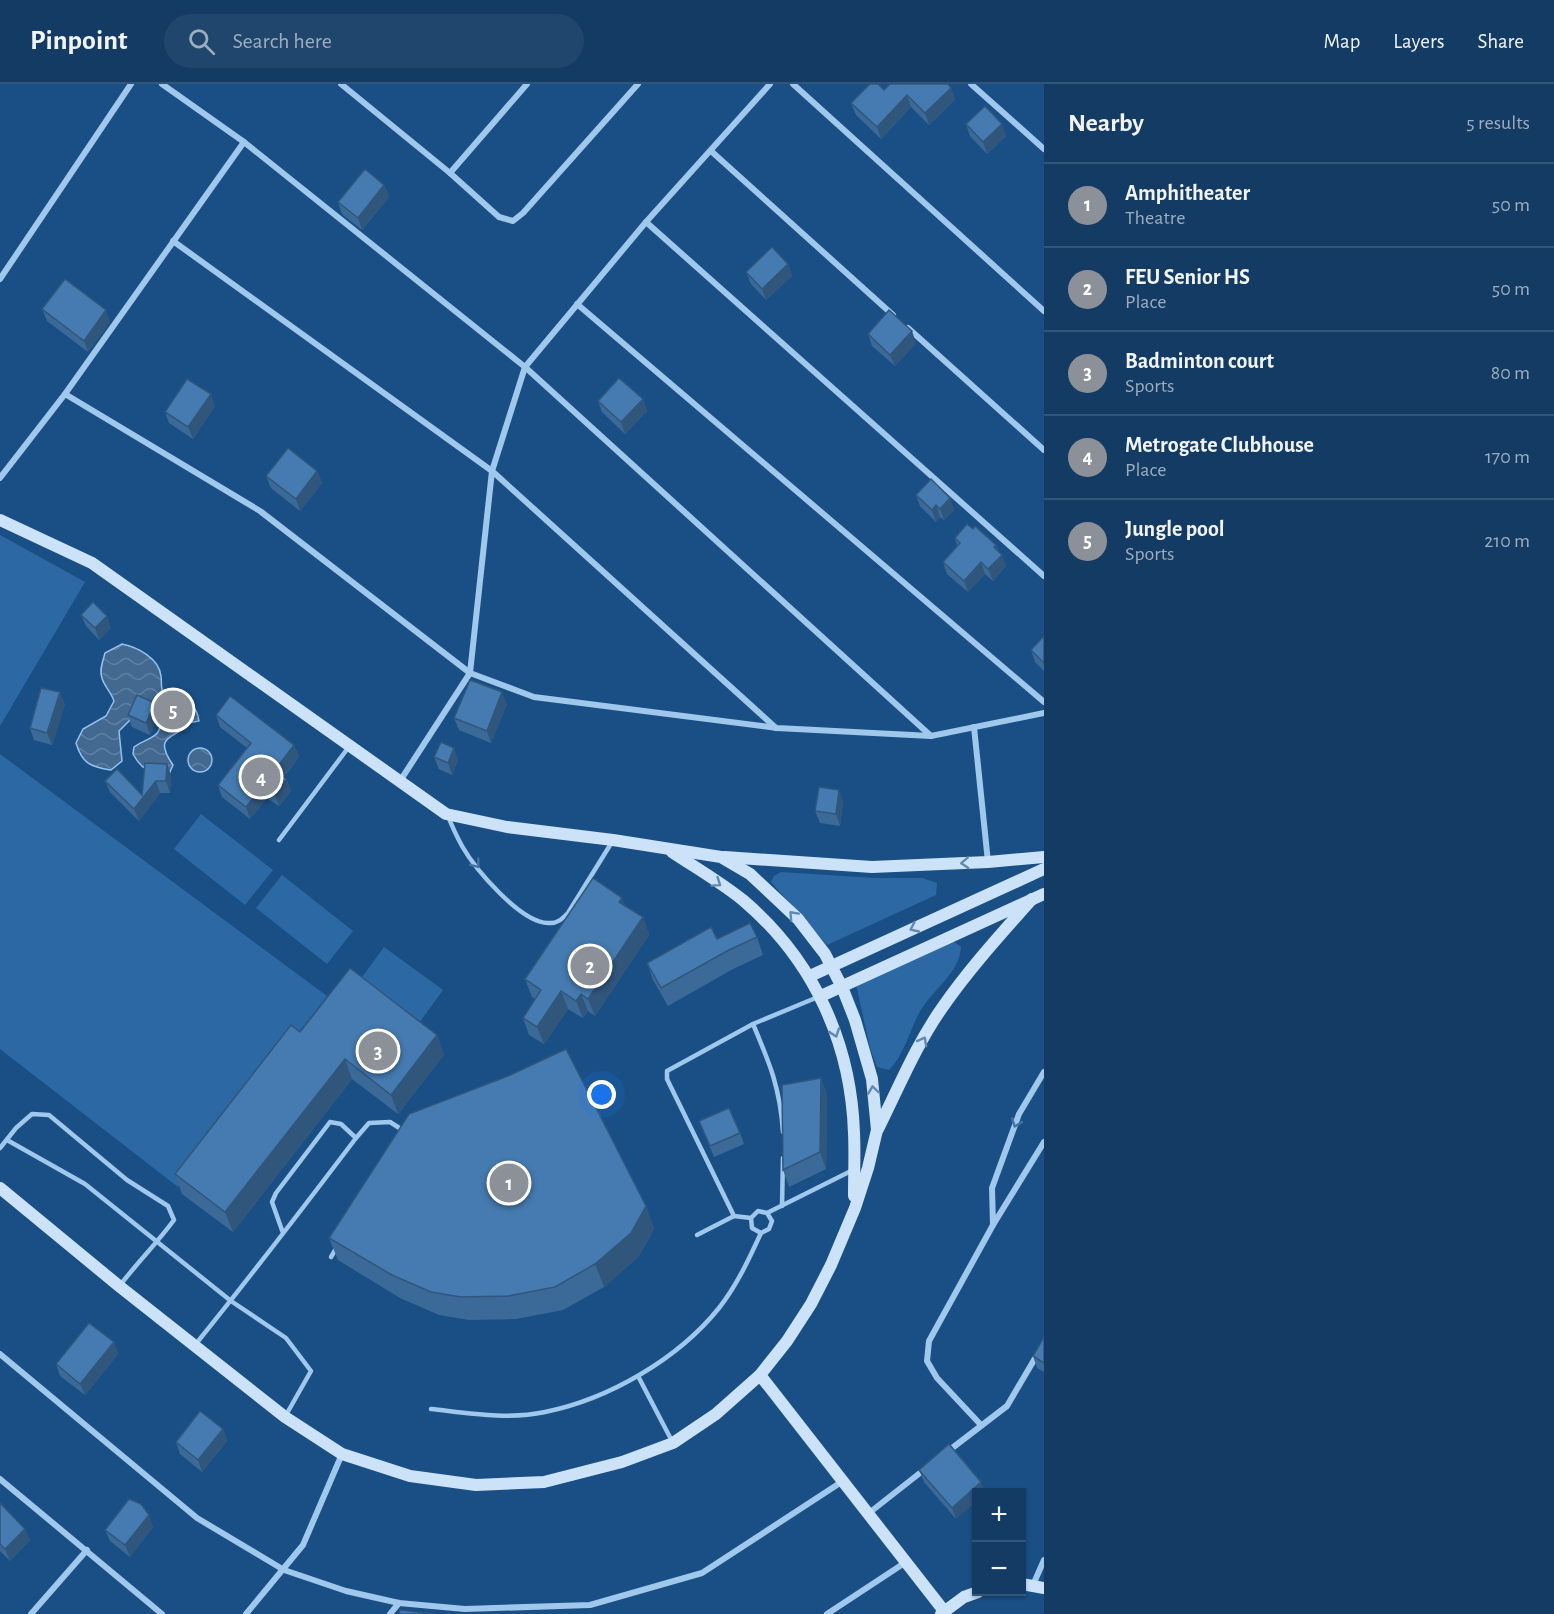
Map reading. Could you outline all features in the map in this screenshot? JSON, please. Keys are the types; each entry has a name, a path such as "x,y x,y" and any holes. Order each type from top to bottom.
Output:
{"street":[{"path":"0,279 131,84"},
{"path":"162,84 244,142 525,367 931,736"},
{"path":"341,84 450,173 499,217 513,221 523,213 638,84"},
{"path":"450,173 527,84"},
{"path":"400,781 470,673 492,471 525,367 646,222 770,84"},
{"path":"793,84 1044,311"},
{"path":"972,84 1044,149"},
{"path":"0,478 65,394 244,142"},
{"path":"711,151 895,316"},
{"path":"646,222 1044,576"},
{"path":"172,241 492,471 777,728"},
{"path":"577,304 1044,702"},
{"path":"904,324 1044,450"},
{"path":"65,394 260,511 470,673 534,697 777,728 931,736 1044,713"},
{"path":"0,520 92,563 446,814 507,827 613,840 721,857 872,867 1044,857"},
{"path":"974,727 988,862"},
{"path":"669,850 763,918 810,976 821,996 848,1078 854,1131 855,1208"},
{"path":"721,857 750,874 773,894 798,919 832,966 855,1020 872,1079 877,1130"},
{"path":"810,976 1044,868"},
{"path":"821,996 1038,896"},
{"path":"0,1188 119,1286 285,1417 342,1454 410,1476 476,1485 544,1482 622,1462 673,1443 716,1414 760,1375 787,1341 811,1304 831,1265 855,1208 877,1130 921,1043 940,1010 964,978 1038,896"},
{"path":"993,1225 992,1188 1019,1114 1044,1072"},
{"path":"981,1425 937,1378 927,1360 929,1341 993,1225 1044,1142"},
{"path":"944,1454 1007,1406 1044,1343"},
{"path":"0,1354 197,1518 284,1570 346,1591 399,1603 465,1609 590,1605 702,1573 843,1481"},
{"path":"760,1375 943,1612 972,1594"},
{"path":"246,1614 303,1545 342,1454"},
{"path":"868,1514 934,1462"},
{"path":"2,1483 87,1550 162,1614"},
{"path":"31,1614 87,1550"},
{"path":"1033,1586 1044,1560"},
{"path":"827,1614 906,1562"},
{"path":"390,1614 399,1603"}],"lane":[{"path":"279,840 350,746"},
{"path":"446,814 463,848 495,889 535,920 548,923 559,921 568,913 613,840"},
{"path":"734,1216 667,1079 667,1071 753,1024 821,996"},
{"path":"753,1024 774,1074 781,1104 783,1135"},
{"path":"0,1148 16,1128 32,1114 49,1115 127,1180 168,1206 174,1220 119,1286"},
{"path":"283,1233 272,1202 282,1184 330,1122 341,1124 356,1138"},
{"path":"194,1346 369,1123 390,1122 412,1136"},
{"path":"7,1140 85,1184 231,1301 286,1338 312,1371 285,1417"},
{"path":"782,1206 783,1156"},
{"path":"751,1218 758,1211 767,1213 854,1170 867,1168"},
{"path":"431,1409 497,1416 544,1412 593,1398 639,1376 682,1344 719,1308 741,1275 761,1233 769,1229 772,1221 767,1213"},
{"path":"697,1234 734,1216 751,1218"},
{"path":"751,1218 752,1228 761,1233"},
{"path":"331,1257 343,1238"},
{"path":"639,1376 673,1443"}],"shaded area":[{"path":"0,535 85,582 0,726"},
{"path":"0,754 327,996 178,1187 0,1049"},
{"path":"201,814 273,870 245,905 174,849"},
{"path":"781,872 873,878 922,878 937,883 936,895 827,945 771,882 774,876"},
{"path":"282,875 353,931 327,964 256,908"},
{"path":"952,940 961,947 956,965 924,1005 894,1064 889,1070 877,1067 870,1048 856,984"},
{"path":"384,947 443,990 419,1023 360,980"}],"water":[{"path":"122,644 152,659 159,670 162,688 168,698 189,704 197,712 199,721 188,723 166,741 167,754 173,765 169,774 157,773 144,768 133,754 134,747 154,736 160,728 160,714 139,704 131,719 119,731 122,761 111,770 88,763 78,750 76,743 83,729 106,716 114,701 103,681 101,669 105,653"},
{"path":"200,748 209,751 212,760 209,769 200,772 191,769 188,760 191,751"}],"building":[{"path":"870,84 878,84 884,90 890,84 948,84 951,88 925,113 907,95 877,127 851,103"},
{"path":"985,106 1002,124 983,142 966,124"},
{"path":"365,169 384,185 358,218 338,202"},
{"path":"772,247 788,264 762,289 746,272"},
{"path":"65,279 106,310 84,341 42,309"},
{"path":"889,310 912,331 890,355 868,334"},
{"path":"619,378 643,399 621,422 598,401"},
{"path":"187,379 211,394 188,427 165,412"},
{"path":"288,448 317,471 296,499 266,476"},
{"path":"931,479 950,498 940,509 936,505 932,510 916,495"},
{"path":"967,524 973,529 975,526 996,545 994,547 1002,555 988,569 981,562 964,581 943,562 960,543 955,538"},
{"path":"93,602 107,616 95,628 81,615"},
{"path":"1044,636 1044,663 1031,650"},
{"path":"470,680 502,692 487,731 454,718"},
{"path":"41,688 60,692 47,733 30,728"},
{"path":"137,695 155,703 146,723 128,715"},
{"path":"230,696 294,745 275,770 287,779 275,795 263,786 246,807 218,785 251,743 216,715"},
{"path":"441,742 454,748 448,763 434,757"},
{"path":"145,763 167,764 166,781 156,781 134,809 105,781 117,769 142,795"},
{"path":"819,787 839,790 836,814 815,811"},
{"path":"593,878 622,898 619,902 643,917 588,999 581,994 576,1001 561,991 537,1027 523,1018 541,990 525,979"},
{"path":"750,923 757,937 661,988 647,963 711,927 717,939"},
{"path":"350,968 437,1035 391,1095 345,1059 225,1212 175,1174 291,1025 300,1032"},
{"path":"566,1049 646,1206 631,1233 595,1264 555,1287 508,1296 461,1297 431,1292 392,1275 329,1238 409,1114 508,1076"},
{"path":"821,1078 820,1152 783,1170 782,1085"},
{"path":"729,1108 740,1133 710,1146 699,1121"},
{"path":"89,1323 114,1342 80,1384 56,1364"},
{"path":"1044,1337 1044,1363 1033,1356"},
{"path":"200,1411 223,1429 198,1460 176,1442"},
{"path":"949,1444 981,1482 952,1508 919,1470"},
{"path":"129,1499 141,1504 149,1515 125,1545 105,1530"},
{"path":"0,1503 25,1529 5,1549 0,1544"},
{"path":"400,1610 435,1614 399,1614"}],"place":[{"name":"Jungle pool","path":"173,710"},
{"name":"Metrogate Clubhouse","path":"261,777"},
{"name":"FEU Senior HS","path":"590,966"},
{"name":"Badminton court","path":"378,1051"},
{"name":"Amphitheater","path":"509,1183"}]}
